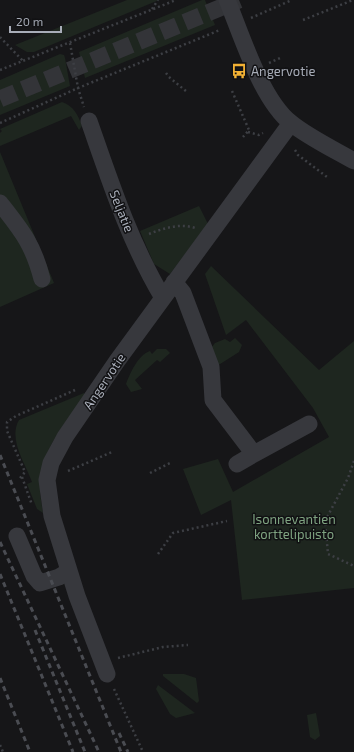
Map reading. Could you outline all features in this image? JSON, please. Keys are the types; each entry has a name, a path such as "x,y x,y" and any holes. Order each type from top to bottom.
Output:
{"street":[{"path":"226,0 262,86 278,110 291,123 354,161"},
{"name":"Seljatie","path":"89,121 118,203 148,272 163,298"},
{"name":"Angervotie","path":"108,674 69,571 52,516 47,480 56,451 174,282 291,123"},
{"path":"0,203 27,238 36,257 42,279"},
{"path":"174,282 183,293 211,367 213,400 254,454"},
{"path":"237,464 309,424"},
{"path":"17,536 34,576 40,583 60,577 69,571"}],"path":[{"path":"152,9 158,0"},
{"path":"0,70 24,62 176,0"},
{"path":"251,18 292,0"},
{"path":"303,20 353,0"},
{"path":"0,123 78,88 221,29"},
{"path":"0,37 24,62"},
{"path":"70,43 78,88"},
{"path":"273,62 280,58"},
{"path":"166,73 186,92"},
{"path":"232,91 249,130 248,132"},
{"path":"248,132 258,135 265,132"},
{"path":"243,136 248,132"},
{"path":"294,150 298,155 327,177"},
{"path":"134,240 161,229 184,225 194,228 209,236"},
{"path":"33,508 21,478 25,472 7,431 7,422 16,416 90,384 100,386"},
{"path":"68,471 112,452"},
{"path":"354,461 348,478 325,521 328,554 354,566"},
{"path":"150,473 170,462"},
{"path":"158,554 173,533 228,521"},
{"path":"124,656 163,647 188,646"},
{"path":"108,674 132,732 143,752"},
{"path":"0,745 3,752"}],"green space":[{"path":"127,0 159,0 34,52 27,52 15,45"},
{"path":"205,0 215,25 85,78 79,52"},
{"path":"60,54 64,55 65,58 70,86 0,115 0,80"},
{"path":"62,102 73,108 82,126 79,130 71,116 0,146 0,133 2,131 0,129"},
{"path":"0,152 54,283 0,307"},
{"path":"199,206 208,224 170,274 154,264 140,231"},
{"name":"Isonnevantien korttelipuisto","path":"211,266 319,370 354,341 354,588 242,600 231,500 201,515 183,469 218,459 233,492 329,437 313,408 246,320 226,335 205,274"},
{"path":"235,338 242,345 239,352 217,366 211,348 215,343 225,339 230,342"},
{"path":"157,349 166,349 170,353 160,362 157,360 135,380 142,389 131,392 126,384 138,360 146,353 150,351 152,354"},
{"path":"84,393 85,397 61,428 48,451 41,476 40,489 43,513 37,509 27,484 32,482 16,443 16,427 19,420"},
{"path":"163,674 184,674 196,678 199,701 197,703 163,676"},
{"path":"158,685 195,713 176,718 170,714 156,689"},
{"path":"316,713 320,736 315,740 310,737 307,715"}],"tunnel":[{"path":"0,99 239,0"}],"railway":[{"path":"0,455 121,752"},
{"path":"0,542 99,752"},
{"path":"0,574 73,752"},
{"path":"35,630 85,752"},
{"path":"0,678 30,752"},
{"path":"119,733 128,752"}],"place":[{"name":"Angervotie","path":"239,71"}]}
